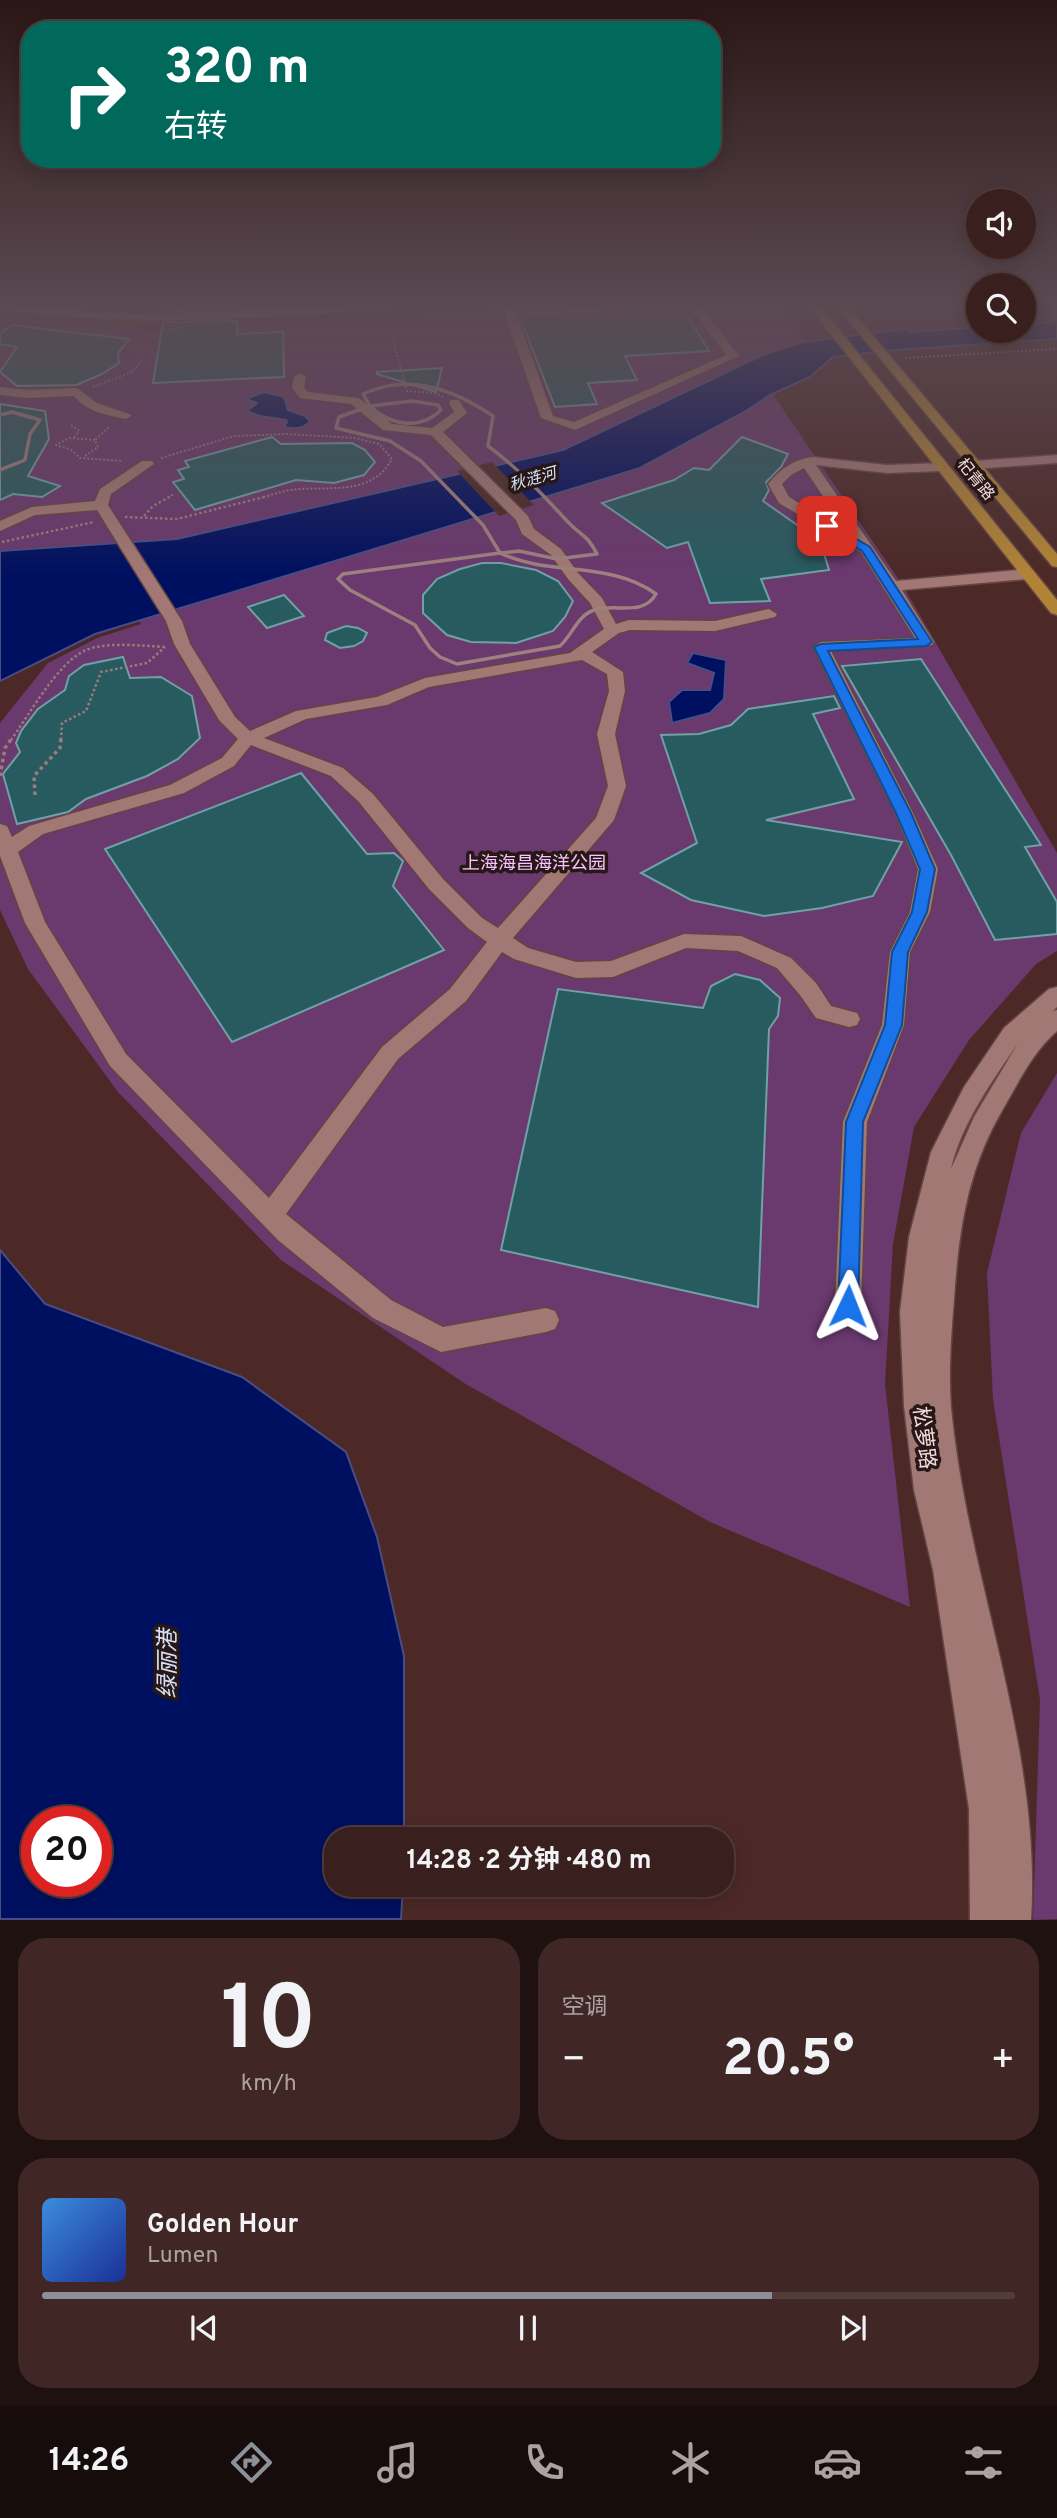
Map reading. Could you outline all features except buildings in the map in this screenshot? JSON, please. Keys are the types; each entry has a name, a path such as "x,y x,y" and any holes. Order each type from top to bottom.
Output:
{"main road":[{"name":"杞青路","path":"885,395 1057,610"},
{"name":"杞青路","path":"916,395 1057,563"}],"street":[{"path":"79,395 82,400 100,410 126,415"},
{"path":"304,395 355,401 388,427 435,432 523,519 527,531 556,552 573,576 597,601 605,621 613,630"},
{"path":"539,395 547,418 576,426 646,395"},
{"path":"435,432 461,413 455,403"},
{"path":"974,465 1057,460"},
{"path":"866,549 784,500 775,484 785,470 807,462 847,462 885,469 942,467"},
{"path":"807,462 892,586 926,642 821,647 904,813 928,869 920,912 900,952 893,1025 855,1122 848,1306"},
{"path":"144,465 105,492 105,512 174,621 174,646 228,720 248,738 337,772 366,798 436,884 475,923 521,954 576,970 613,969 684,941 705,940 741,944 784,963 808,989 824,1012 849,1018"},
{"path":"0,527 32,511 105,512"},
{"path":"892,586 1028,574"},
{"path":"545,1320 441,1340 382,1309 270,1216 118,1060 35,923 4,840 177,789 228,762 248,738 302,715 381,701 425,683 575,657 613,630 629,625 715,626 769,614"},
{"path":"270,1216 390,1053 458,995 500,940 605,820 617,786 606,734 617,691 615,671 582,653"},
{"name":"松萝路","path":"988,1920 986,1809 948,1570 929,1490 918,1406 913,1312 922,1237 943,1152 972,1094 1012,1034 1057,995"},
{"name":"松萝路","path":"1013,1920 1015,1891 1011,1814 998,1723 951,1503 937,1406 939,1321 945,1248 957,1183 982,1124 1030,1042 1057,1018"}],"path":[{"path":"437,395 455,403"},
{"path":"71,425 79,431 74,438"},
{"path":"0,542 37,536 105,512 177,519 295,489 343,488 367,484 385,472 392,459 379,444 320,434 234,436 144,465 122,460 80,458 71,450 56,445 74,438 95,440 111,425"},
{"path":"80,458 96,451 98,447 95,440"},
{"path":"144,516 153,506 174,494"},
{"path":"0,776 5,748 65,666 85,650 119,645 174,646"},
{"path":"35,795 34,776 60,748 62,723 86,711 102,672 146,663 174,646"}],"green space":[{"name":"上海海昌海洋公园","path":"0,395 775,395 903,586 1057,853 1057,951 1036,964 969,1040 914,1127 893,1244 885,1384 910,1607 710,1522 464,1383 281,1260 118,1092 28,969 0,910 0,723 48,663 97,638 141,624 97,555 0,558"},
{"path":"1057,1073 1057,1919 1033,1920 1040,1700 993,1399 987,1273 1021,1133"}],"water":[{"path":"257,395 284,397 288,410 305,416 310,421 302,427 284,427 286,420 247,411 257,403 246,399"},
{"name":"秋涟河","path":"680,395 771,395 746,411 640,468 95,634 0,681 0,551 177,539 563,450"},
{"path":"693,653 726,660 724,699 710,713 672,723 669,702 682,690 710,690 714,673 687,663"},
{"name":"绿丽港","path":"0,1250 45,1304 242,1377 346,1452 377,1537 404,1656 404,1827 324,1827 324,1897 402,1897 401,1919 0,1919"}],"pier":[{"path":"492,462 534,505 499,516 457,471"}],"railway":[{"path":"363,395 370,406"},
{"path":"453,395 493,416 488,446 530,482 587,539 597,554 557,559 519,551 500,553"},
{"path":"412,401 438,405 441,410 424,421 405,423 387,418 370,406 412,401"},
{"path":"370,406 339,417 336,428 390,441 421,461 483,525 500,553"},
{"path":"0,415 12,412 40,420 30,434 25,460 0,470"},
{"path":"500,553 539,565 619,577 638,583 656,594 644,605 602,608 588,613 560,646 457,664 440,657 430,648 415,625 350,590 338,579 343,574 500,553"}],"route":[{"path":"827,526 866,549 926,642 821,647 904,813 928,869 920,912 900,952 893,1025 855,1122 848,1306"}]}
